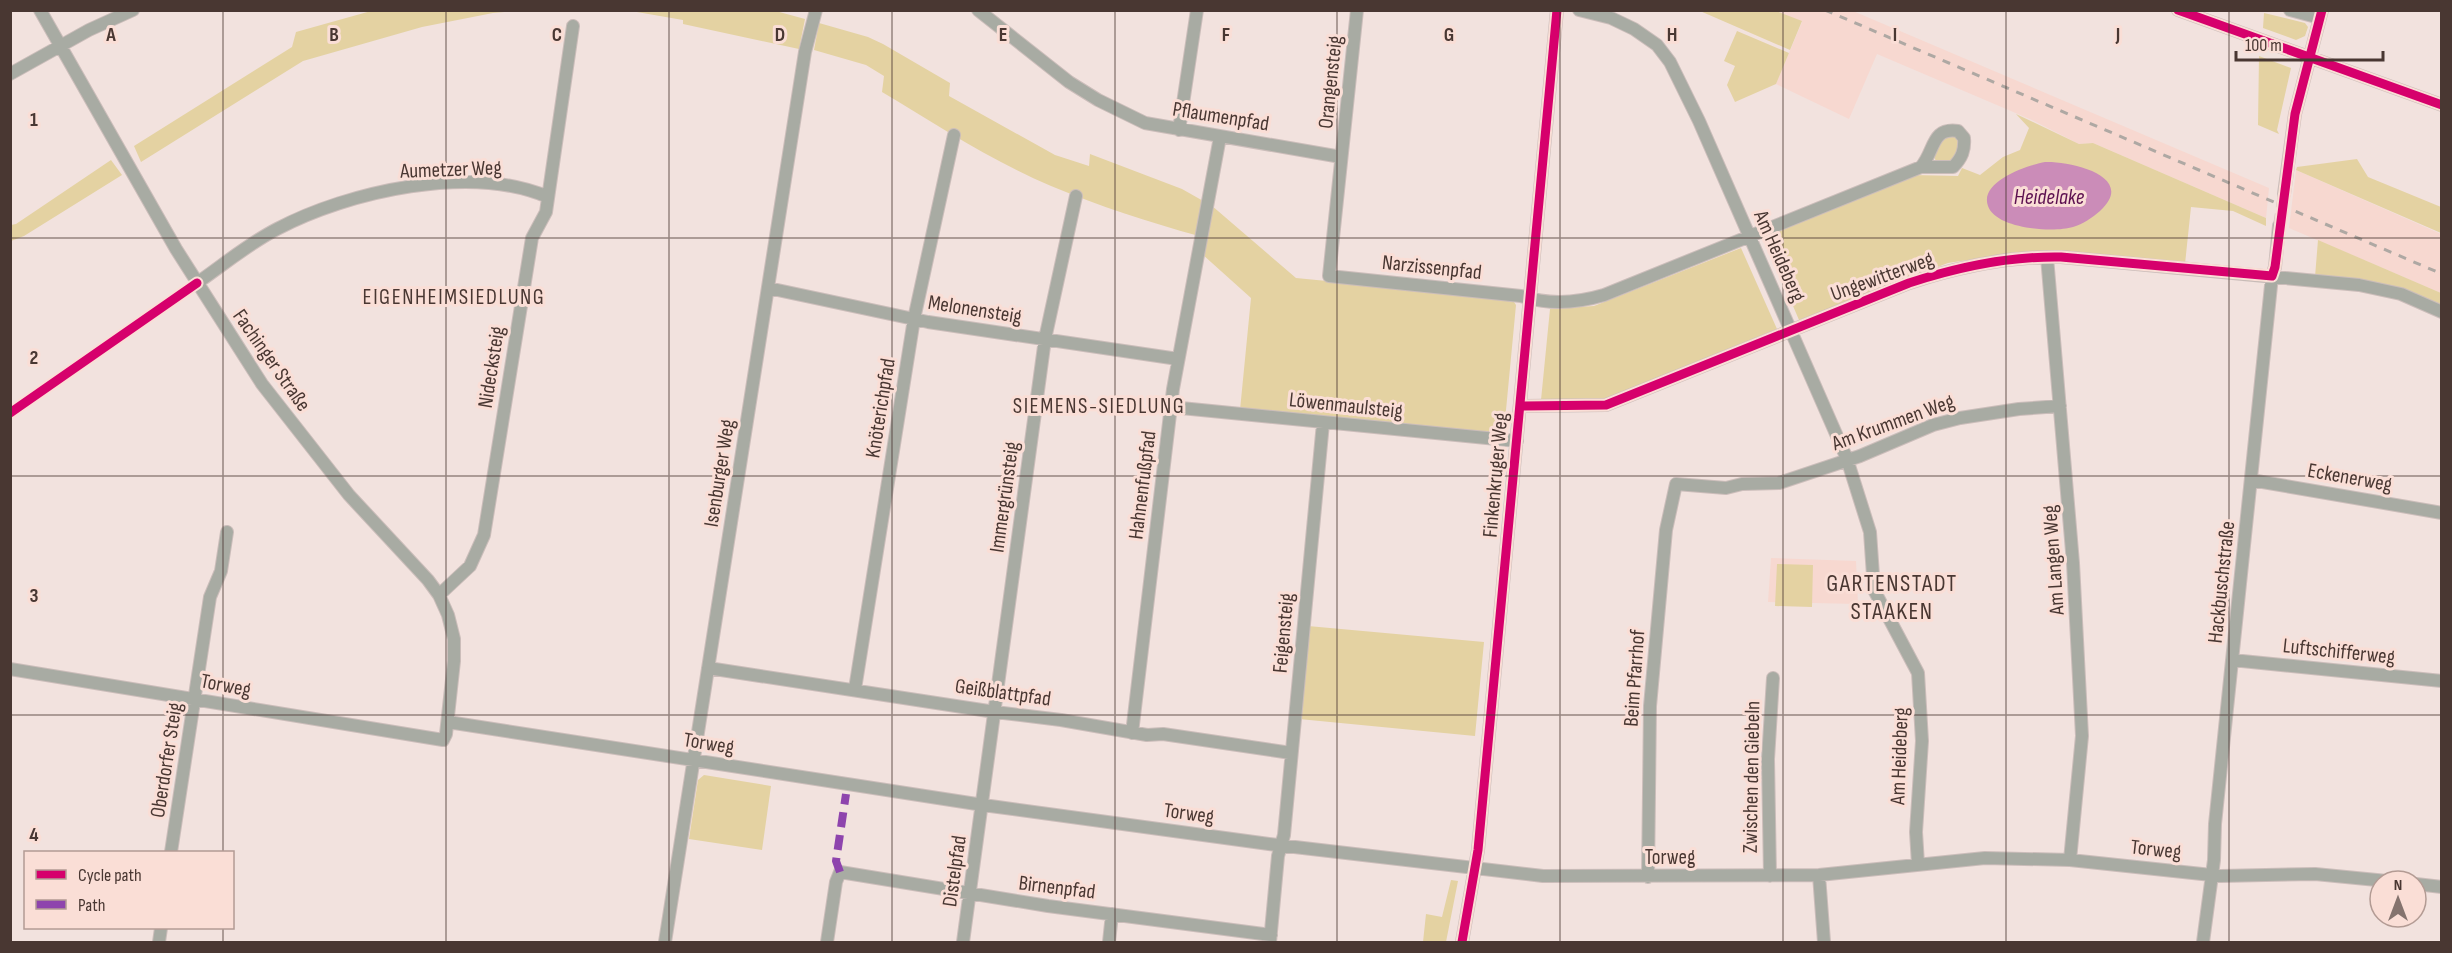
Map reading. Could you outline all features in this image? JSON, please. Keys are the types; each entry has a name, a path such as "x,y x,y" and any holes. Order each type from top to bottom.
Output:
{"street":[{"name":"Fachinger Straße","path":"40,10 197,283 280,409 349,495 439,596 448,615 453,639 454,661 447,722"},
{"path":"10,74 89,30 133,10"},
{"name":"Isenburger Weg","path":"664,942 805,52 816,10"},
{"name":"Pflaumenpfad","path":"978,10 1069,82 1098,100 1145,123 1341,157"},
{"path":"1179,130 1197,10"},
{"name":"Orangensteig","path":"1341,157 1357,10"},
{"name":"Finkenkruger Weg","path":"1462,942 1475,870 1557,10"},
{"name":"Am Heideberg","path":"1579,10 1611,18 1634,29 1656,45 1670,62 1847,459 1870,532 1874,590 1908,652 1918,673 1921,688 1922,741 1916,832 1918,864"},
{"path":"2178,10 2442,105"},
{"path":"2284,194 2295,114 2321,14 2289,10"},
{"name":"Nidecksteig","path":"439,596 470,566 484,535 532,238 543,220 548,197 573,26"},
{"name":"Knöterichpfad","path":"855,689 914,319 954,135"},
{"name":"Hahnenfußpfad","path":"1132,733 1178,359 1220,137"},
{"name":"Narzissenpfad","path":"1341,157 1329,276 1521,296 1530,299"},
{"path":"1530,299 1570,302 1591,299 1922,167"},
{"name":"Aumetzer Weg","path":"197,283 278,229 317,211 368,195 425,185 487,184 526,189 548,197"},
{"name":"Immergrünsteig","path":"983,805 1045,339 1076,196"},
{"name":"Hackbuschstraße","path":"2203,942 2279,226"},
{"name":"Ungewitterweg","path":"1520,406 1606,405 1791,330 1944,272 1993,262 2047,257 2272,276 2378,288 2401,294 2442,312"},
{"name":"Am Langen Weg","path":"2047,257 2074,583 2082,736 2070,860"},
{"name":"Melonensteig","path":"768,288 914,319 1178,359"},
{"name":"Am Krummen Weg","path":"1676,484 1726,488 1742,484 1770,484 1791,480 1933,425 1959,418 2019,408 2060,406"},
{"name":"Löwenmaulsteig","path":"1171,407 1517,441"},
{"name":"Feigensteig","path":"1271,939 1278,856 1284,835 1323,423"},
{"name":"Eckenerweg","path":"2251,480 2442,513"},
{"name":"Beim Pfarrhof","path":"1648,877 1650,706 1666,530 1676,484"},
{"name":"Oberdorfer Steig","path":"171,851 211,594 221,571 227,532"},
{"name":"Luftschifferweg","path":"2232,660 2442,681"},
{"name":"Geißblattpfad","path":"708,668 1061,720 1132,733 1163,734 1291,753"},
{"name":"Torweg","path":"10,669 195,699 206,703 443,740 447,722 983,805 1475,870 1543,876 1819,875 1985,858 2070,860 2236,876 2315,874 2368,879"},
{"name":"Zwischen den Giebeln","path":"1770,876 1768,759 1773,678"},
{"name":"Distelpfad","path":"963,942 983,805"},
{"name":"Birnenpfad","path":"827,942 836,882 840,872 970,895 1271,939"},
{"path":"1819,875 1824,942"},
{"path":"1109,942 1112,914"}],"shaded area":[{"path":"772,10 805,19 799,49 683,24 683,20 631,11"},
{"path":"371,11 517,11 493,13 422,27 303,61 141,162 134,146 292,47 296,32"},
{"path":"1700,11 1776,11 1802,21 1790,50"},
{"path":"1776,11 1853,11 2269,188 2266,218 2093,143 2079,144 2032,120 1877,54 1849,119 1776,84 1802,22"},
{"path":"2264,13 2305,23 2308,27 2305,36 2296,40 2263,28"},
{"path":"819,23 868,37 883,44 950,83 949,96 1055,155 1089,166 1090,154 1182,189 1205,202 1199,236 1069,193 986,154 882,92 884,76 866,65 814,50"},
{"path":"1737,31 1789,53 1776,84 1735,102 1727,85 1735,66 1724,61"},
{"path":"2259,56 2291,68 2277,130 2279,134 2258,125"},
{"path":"2016,114 2079,144 2093,143 2266,218 2266,226 2233,211 2191,207 2185,264 1994,256 1948,263 1799,320 1764,238 1911,175 1958,176 1962,168 1980,175 2003,157 2020,150 2029,128"},
{"path":"1952,133 1961,141 1954,163 1936,161 1933,155 1940,137"},
{"path":"2357,159 2368,177 2441,207 2441,233 2296,170 2297,167"},
{"path":"111,160 122,175 24,236 11,241 11,225 16,224"},
{"path":"2296,170 2441,234 2441,293 2289,228"},
{"path":"1211,205 1296,278 1512,299 1516,305 1504,431 1499,436 1240,410 1251,298 1202,254"},
{"path":"2318,240 2441,293 2441,307 2315,277"},
{"path":"1741,248 1777,329 1604,399 1541,400 1550,309 1594,306"},
{"path":"1771,558 1856,561 1858,604 1768,602"},
{"path":"1777,564 1813,565 1812,607 1775,606"},
{"path":"1308,626 1484,642 1475,736 1299,719"},
{"path":"704,775 771,786 762,850 689,839 698,780"},
{"path":"1451,880 1458,881 1446,942 1423,942 1426,914 1442,917"}],"water":[{"name":"Heidelake","path":"2045,162 2069,164 2096,173 2106,180 2111,188 2110,199 2091,218 2077,226 2064,229 2026,227 2002,220 1993,214 1988,206 1987,197 1998,182 2017,171"}],"tunnel":[{"path":"2279,226 2284,194"}],"railway":[{"path":"1825,10 2442,274"}],"marked path":[{"path":"840,872 836,861 846,794"}],"cycle path":[{"path":"1462,942 1478,850 1557,10"},
{"path":"2178,10 2442,105"},
{"path":"1520,406 1606,405 1909,283 1984,264 2023,258 2061,257 2272,276 2295,114 2322,10"},
{"path":"10,413 197,283"}],"district":[{"name":"EIGENHEIMSIEDLUNG","path":"454,296"},
{"name":"SIEMENS-SIEDLUNG","path":"1099,405"},
{"name":"GARTENSTADT STAAKEN","path":"1892,597"}]}
